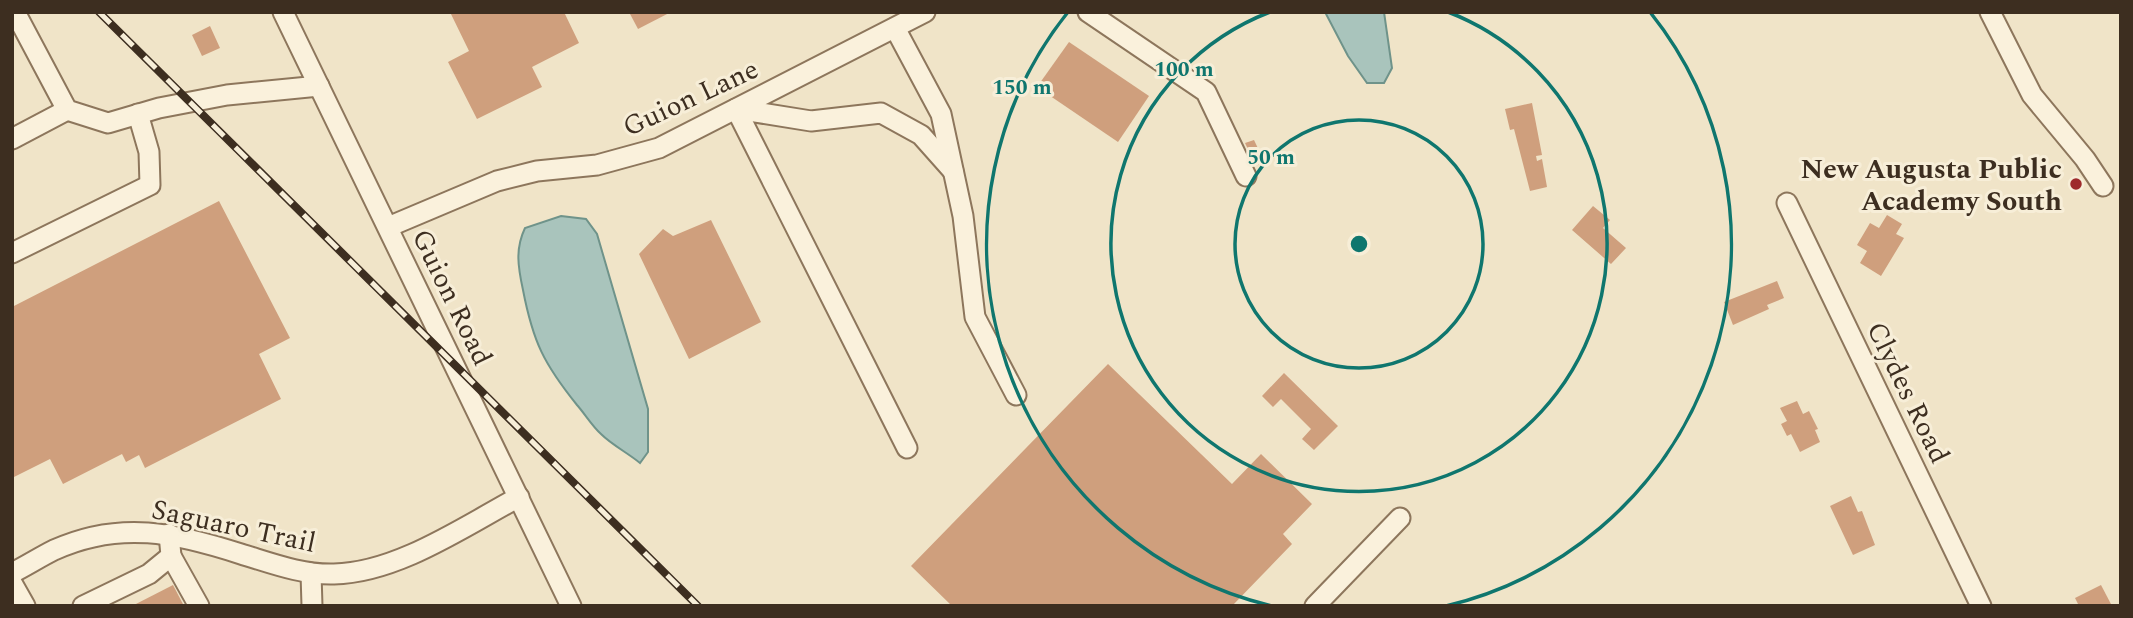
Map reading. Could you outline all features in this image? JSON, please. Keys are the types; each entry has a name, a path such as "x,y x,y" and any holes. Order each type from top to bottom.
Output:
{"street":[{"path":"15,12 67,110 108,123 227,95 319,86"},
{"name":"Guion Road","path":"283,12 571,606"},
{"name":"Guion Lane","path":"387,228 497,181 537,171 597,165 659,148 925,12"},
{"path":"1088,12 1206,92 1245,176"},
{"path":"1990,12 2032,95 2085,159 2103,186"},
{"path":"895,28 942,114 963,216 975,317 1017,395"},
{"path":"736,109 811,121 881,113 922,135 954,172"},
{"path":"736,109 907,448"},
{"path":"12,139 67,110"},
{"path":"12,253 150,185 149,152 138,114"},
{"name":"Clydes Road","path":"1787,203 1980,606"},
{"name":"Saguaro Trail","path":"12,573 54,550 99,536 130,532 169,534 311,573 335,574 367,570 398,561 519,497"},
{"path":"1315,606 1400,518"},
{"path":"169,534 171,556 199,606"},
{"path":"83,606 149,574 171,556"},
{"path":"311,573 312,606"},
{"path":"12,583 25,606"}],"water":[{"path":"1325,12 1384,12 1392,68 1384,83 1367,83 1348,56"},
{"path":"561,216 586,219 597,234 648,409 648,452 640,463 605,438 592,424 548,364 531,324 519,266 522,236 525,228"}],"building":[{"path":"450,12 564,12 579,43 532,67 542,87 477,119 448,62 469,51"},
{"path":"629,12 671,12 638,29"},
{"path":"210,26 220,48 202,56 192,35"},
{"path":"1069,42 1149,96 1118,142 1037,87"},
{"path":"1532,103 1542,155 1536,156 1537,161 1542,159 1547,187 1530,191 1514,129 1510,130 1505,109"},
{"path":"1254,140 1264,161 1256,166 1245,143"},
{"path":"219,201 290,338 259,354 281,399 145,468 139,455 126,462 122,454 63,484 50,459 12,478 12,307"},
{"path":"1593,206 1610,220 1603,228 1626,248 1611,264 1572,230"},
{"path":"1887,215 1902,224 1896,234 1904,238 1881,276 1860,263 1867,251 1857,245 1870,223 1879,228"},
{"path":"711,220 761,322 689,359 639,254 663,229 673,236"},
{"path":"1777,281 1784,298 1767,305 1769,309 1733,325 1724,302"},
{"path":"1108,364 1232,484 1261,454 1312,504 1283,534 1292,544 1232,606 952,606 911,566"},
{"path":"1284,373 1338,426 1314,450 1302,439 1311,429 1281,399 1273,407 1262,396"},
{"path":"1797,401 1803,414 1809,411 1818,429 1815,430 1820,442 1800,452 1791,434 1787,436 1781,424 1787,421 1780,408"},
{"path":"1851,496 1858,512 1862,511 1875,545 1853,555 1830,506"},
{"path":"173,585 184,606 132,606"},
{"path":"2101,585 2112,606 2079,606 2075,598"}],"railway":[{"path":"99,12 698,606"}],"place":[{"name":"New Augusta Public Academy South","path":"2076,184"}]}
